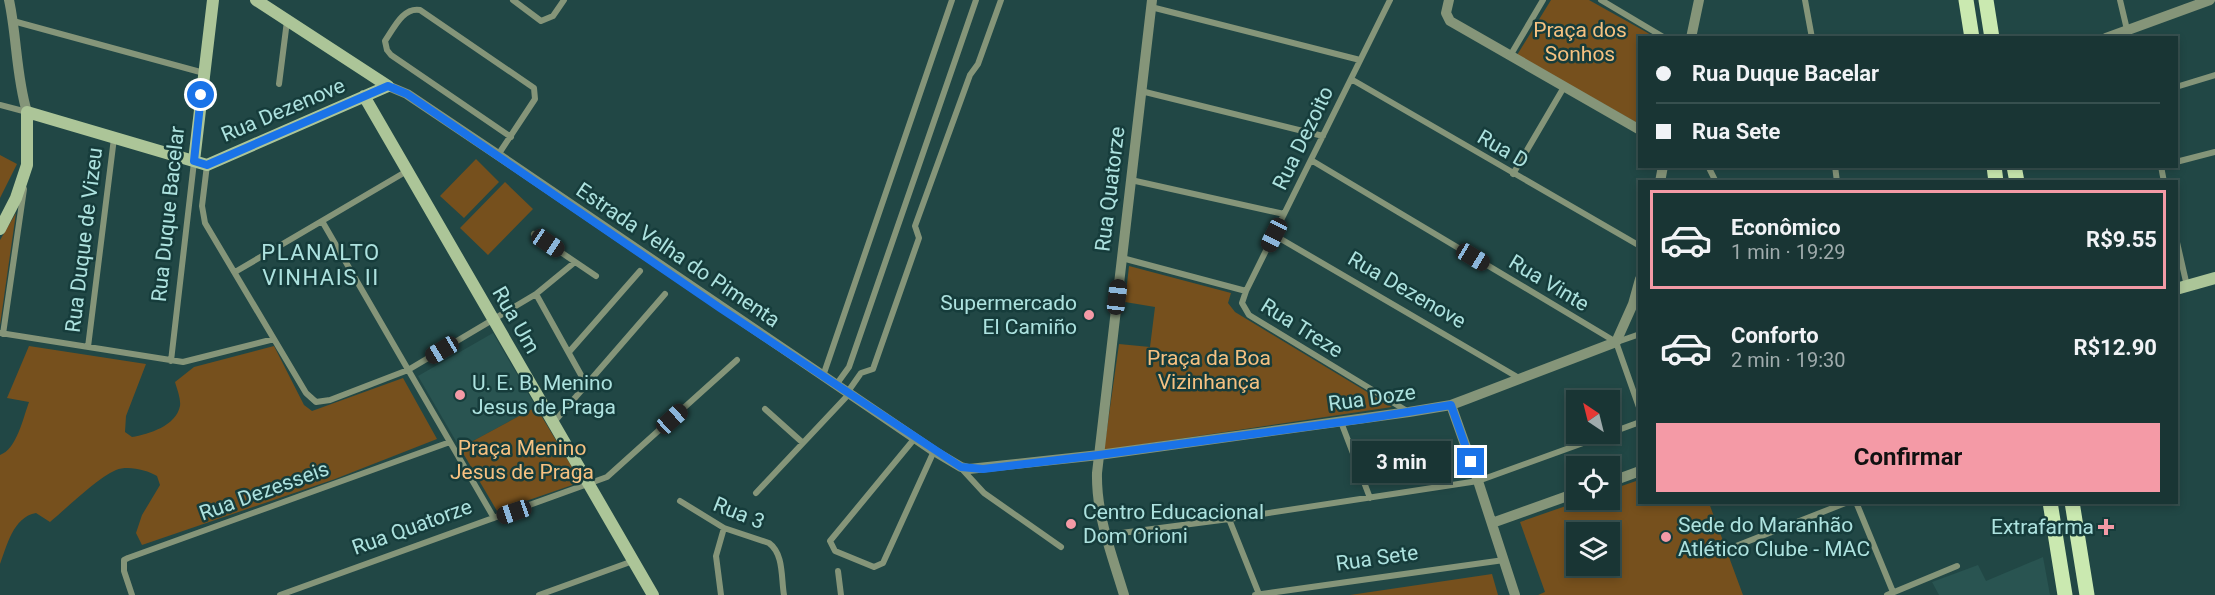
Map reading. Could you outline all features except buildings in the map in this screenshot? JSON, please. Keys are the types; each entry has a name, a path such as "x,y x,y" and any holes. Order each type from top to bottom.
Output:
{"main road":[{"name":"Rua Duque Bacelar","path":"194,161 213,0"},
{"name":"Estrada Velha do Pimenta","path":"256,0 388,86"},
{"path":"1966,0 1972,36"},
{"path":"1986,0 1992,36"},
{"name":"Rua Dezenove","path":"27,112 207,165 388,86"},
{"name":"Rua Um","path":"364,96 653,595"},
{"path":"0,229 16,198 27,165 27,112"},
{"path":"2182,288 2215,278"},
{"path":"2050,504 2065,595"},
{"path":"2072,504 2087,595"}],"street":[{"path":"9,0 14,21 21,94 27,112"},
{"path":"513,0 541,21 553,16 564,0"},
{"path":"823,376 952,0"},
{"path":"836,386 849,367 976,0"},
{"path":"756,493 848,393 861,374 873,369 919,238 915,226 970,75 978,64 1001,0"},
{"name":"Rua Dezoito","path":"1246,291 1390,0"},
{"path":"1449,0 1446,13 1450,21 1638,129"},
{"path":"1509,56 1543,0"},
{"path":"1601,0 1662,36"},
{"path":"1690,36 1699,0"},
{"path":"1805,0 1812,36"},
{"path":"2120,0 2119,35 2203,1"},
{"path":"1151,3 1360,60"},
{"name":"Rua Quatorze","path":"1099,455 1151,3"},
{"path":"498,155 511,137 535,99 534,88 420,10 406,12 385,41 387,50 511,137"},
{"path":"14,21 204,73"},
{"path":"279,84 287,21"},
{"path":"2178,86 2215,75"},
{"name":"Rua D","path":"1351,79 1638,245"},
{"name":"Estrada Velha do Pimenta","path":"388,86 407,94 836,386 961,467 983,469 1099,455"},
{"path":"1513,174 1564,87"},
{"path":"1141,91 1323,136"},
{"path":"0,105 27,112"},
{"name":"Rua Duque de Vizeu","path":"88,347 114,137"},
{"path":"2178,161 2215,152"},
{"name":"Rua Vinte","path":"1311,160 1616,342"},
{"name":"Rua Duque Bacelar","path":"171,361 194,161"},
{"path":"27,165 2,333 171,361 188,361 274,339"},
{"path":"207,165 203,215 306,393 316,402 330,400 408,370 536,294 575,262"},
{"path":"235,272 407,171"},
{"path":"1131,180 1284,214"},
{"path":"322,221 494,518"},
{"path":"534,234 596,276"},
{"name":"Rua Dezenove","path":"1274,235 1520,379"},
{"path":"2178,255 2182,288"},
{"name":"Rua Treze","path":"1122,258 1246,291 1242,303 1249,315 1409,412"},
{"path":"569,352 640,271"},
{"path":"1638,286 1616,342 1638,404"},
{"path":"536,294 581,375"},
{"path":"554,422 665,294"},
{"name":"Rua Doze","path":"1099,455 1451,405 1638,335"},
{"name":"Rua Quatorze","path":"280,595 607,477 737,360"},
{"path":"1451,405 1515,595"},
{"path":"765,409 803,443"},
{"path":"1341,422 1370,498"},
{"path":"1620,429 1638,423"},
{"path":"915,438 830,541 835,550 874,567 883,563 934,451"},
{"name":"Rua Dezesseis","path":"132,595 123,566 124,560 128,558 450,442"},
{"path":"1106,535 1229,519 1478,481 1579,444"},
{"path":"1099,455 1096,492 1100,514 1124,595"},
{"path":"961,467 984,493 1061,547"},
{"path":"1620,478 1638,472"},
{"path":"1492,523 1566,497"},
{"name":"Rua 3","path":"680,501 724,528 774,546 780,558 784,595"},
{"path":"1736,546 1843,504"},
{"path":"1857,504 1890,594 1957,566"},
{"path":"1229,519 1257,595"},
{"path":"721,595 716,556 724,528"},
{"name":"Rua Sete","path":"1257,595 1504,560"},
{"path":"539,595 634,561"},
{"path":"838,571 841,595"},
{"path":"301,588 304,595"}],"shaded area":[{"name":"U. E. B. Menino Jesus de Praga","path":"493,333 536,407 460,448 418,376"},
{"path":"2043,557 2050,595 1939,595 1932,582 1978,565 1986,581"}],"green space":[{"name":"Praça dos Sonhos","path":"1551,0 1589,0 1653,36 1638,36 1638,123 1517,55"},
{"path":"0,155 17,164 0,198"},
{"path":"476,159 499,182 464,218 440,196"},
{"path":"505,182 533,209 488,255 460,228"},
{"path":"16,213 0,325 0,240"},
{"name":"Praça da Boa Vizinhança","path":"1129,266 1231,293 1228,303 1235,312 1392,407 1104,450 1119,344 1150,347 1155,307 1125,302"},
{"path":"29,346 146,364 126,416 125,432 132,437 161,428 173,419 180,406 175,382 194,367 274,346 304,405 312,411 403,378 437,439 335,479 142,545 136,533 142,515 160,485 157,476 137,469 116,470 82,494 50,522 36,513 22,520 8,541 0,564 0,455 6,452 15,440 29,402 7,398"},
{"name":"Praça Menino Jesus de Praga","path":"536,407 581,482 497,511 460,448"},
{"name":"Sede do Maranhão Atlético Clube - MAC","path":"1638,480 1638,504 1709,504 1743,595 1538,595 1545,592 1520,522 1566,506 1566,510 1620,510 1620,487"},
{"path":"1492,574 1498,595 1350,595"}],"place":[{"name":"Supermercado El Camiño","path":"1089,315"},
{"name":"U. E. B. Menino Jesus de Praga","path":"460,395"},
{"name":"Centro Educacional Dom Orioni","path":"1071,524"},
{"name":"Extrafarma","path":"2106,527"},
{"name":"Sede do Maranhão Atlético Clube - MAC","path":"1666,537"}],"district":[{"name":"PLANALTO VINHAIS II","path":"321,264"}],"route":[{"path":"201,95 194,161 207,165 388,86 407,94 720,308 934,451 969,470 1099,455 1451,405 1471,462"}]}
